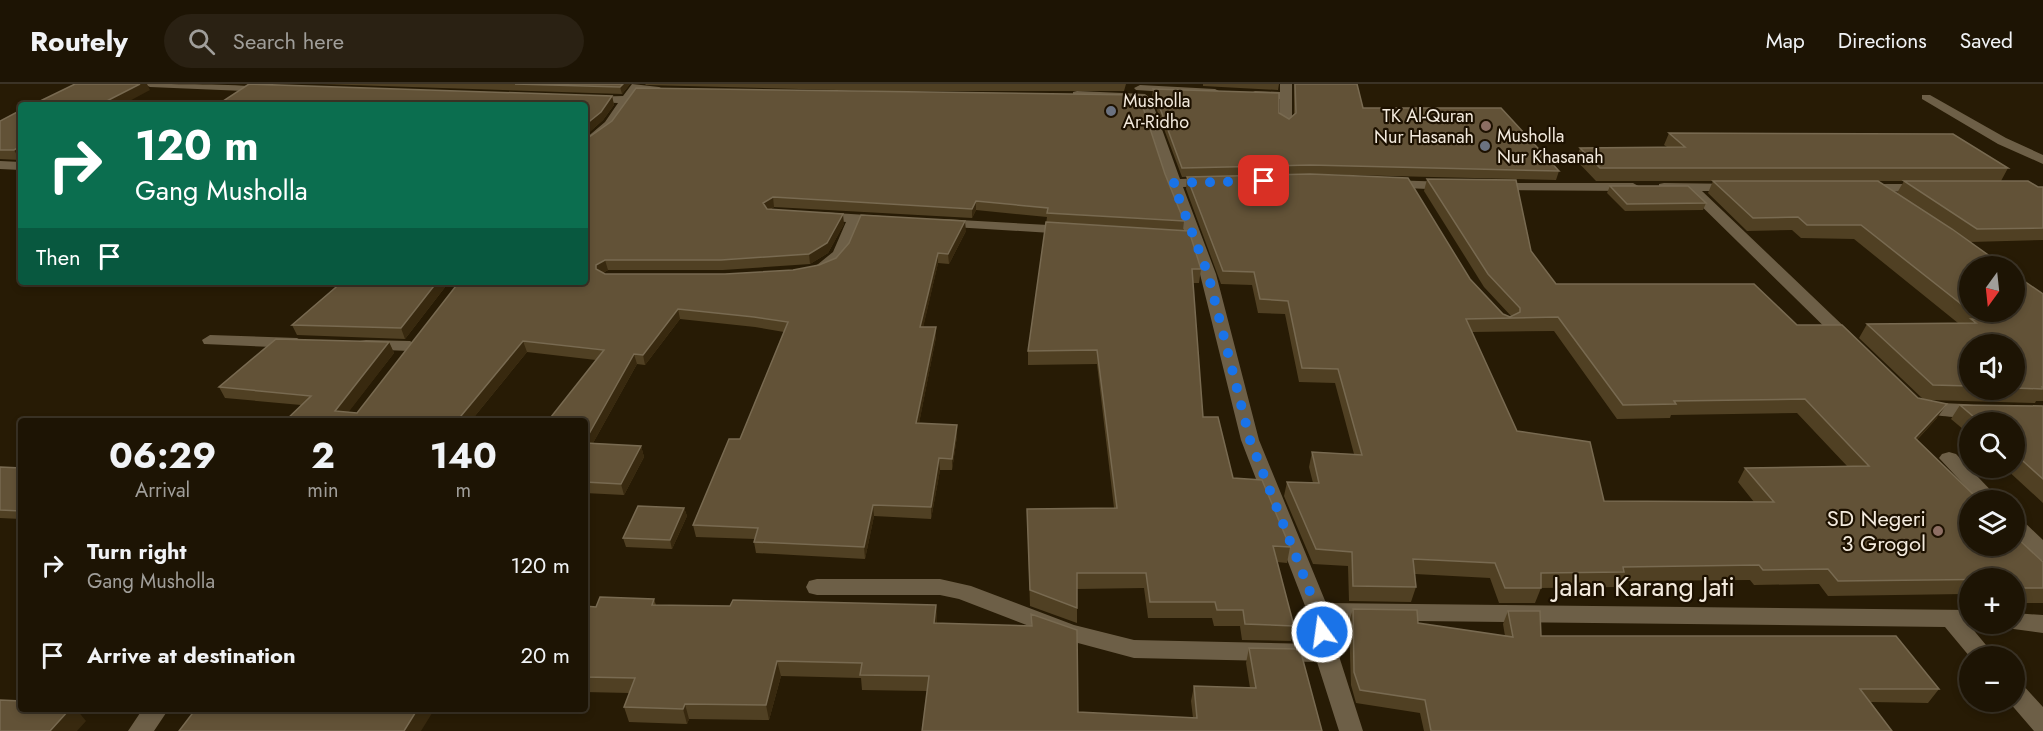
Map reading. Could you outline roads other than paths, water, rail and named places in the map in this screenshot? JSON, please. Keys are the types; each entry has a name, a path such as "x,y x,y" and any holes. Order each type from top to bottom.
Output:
{"street":[{"path":"150,84 275,89"},
{"path":"1140,89 1189,237 1208,274 1250,440 1318,612 1326,653 1351,731"},
{"path":"1062,94 1140,89 1236,93 1286,90 1286,121"},
{"path":"580,99 633,91 669,91"},
{"path":"588,143 609,125 633,91"},
{"path":"1926,97 2002,141 2043,160"},
{"path":"0,165 18,166"},
{"path":"1173,183 1220,182"},
{"path":"1371,183 1469,186 1748,187"},
{"path":"1410,184 1422,204"},
{"path":"1690,187 1859,350"},
{"path":"1852,188 1934,188"},
{"path":"1876,188 1896,201"},
{"path":"808,215 899,220"},
{"path":"805,271 825,267 836,259 855,218"},
{"path":"932,222 1079,231"},
{"path":"210,340 316,343"},
{"path":"351,344 413,341 395,365"},
{"path":"1909,398 1923,409 1998,411"},
{"path":"1948,458 1980,490"},
{"path":"2025,535 2043,553"},
{"path":"817,587 940,587 963,592 1071,633 1134,649 1326,653"},
{"name":"Jalan Karang Jati","path":"1318,612 1959,619"},
{"path":"2025,623 2043,624"},
{"path":"2025,704 2043,724"},
{"path":"140,731 154,712"}],"place":[{"name":"Musholla Ar-Ridho","path":"1111,111"},
{"name":"TK Al-Quran Nur Hasanah","path":"1486,126"},
{"name":"Musholla Nur Khasanah","path":"1485,146"},
{"name":"SD Negeri 3 Grogol","path":"1938,531"}]}
